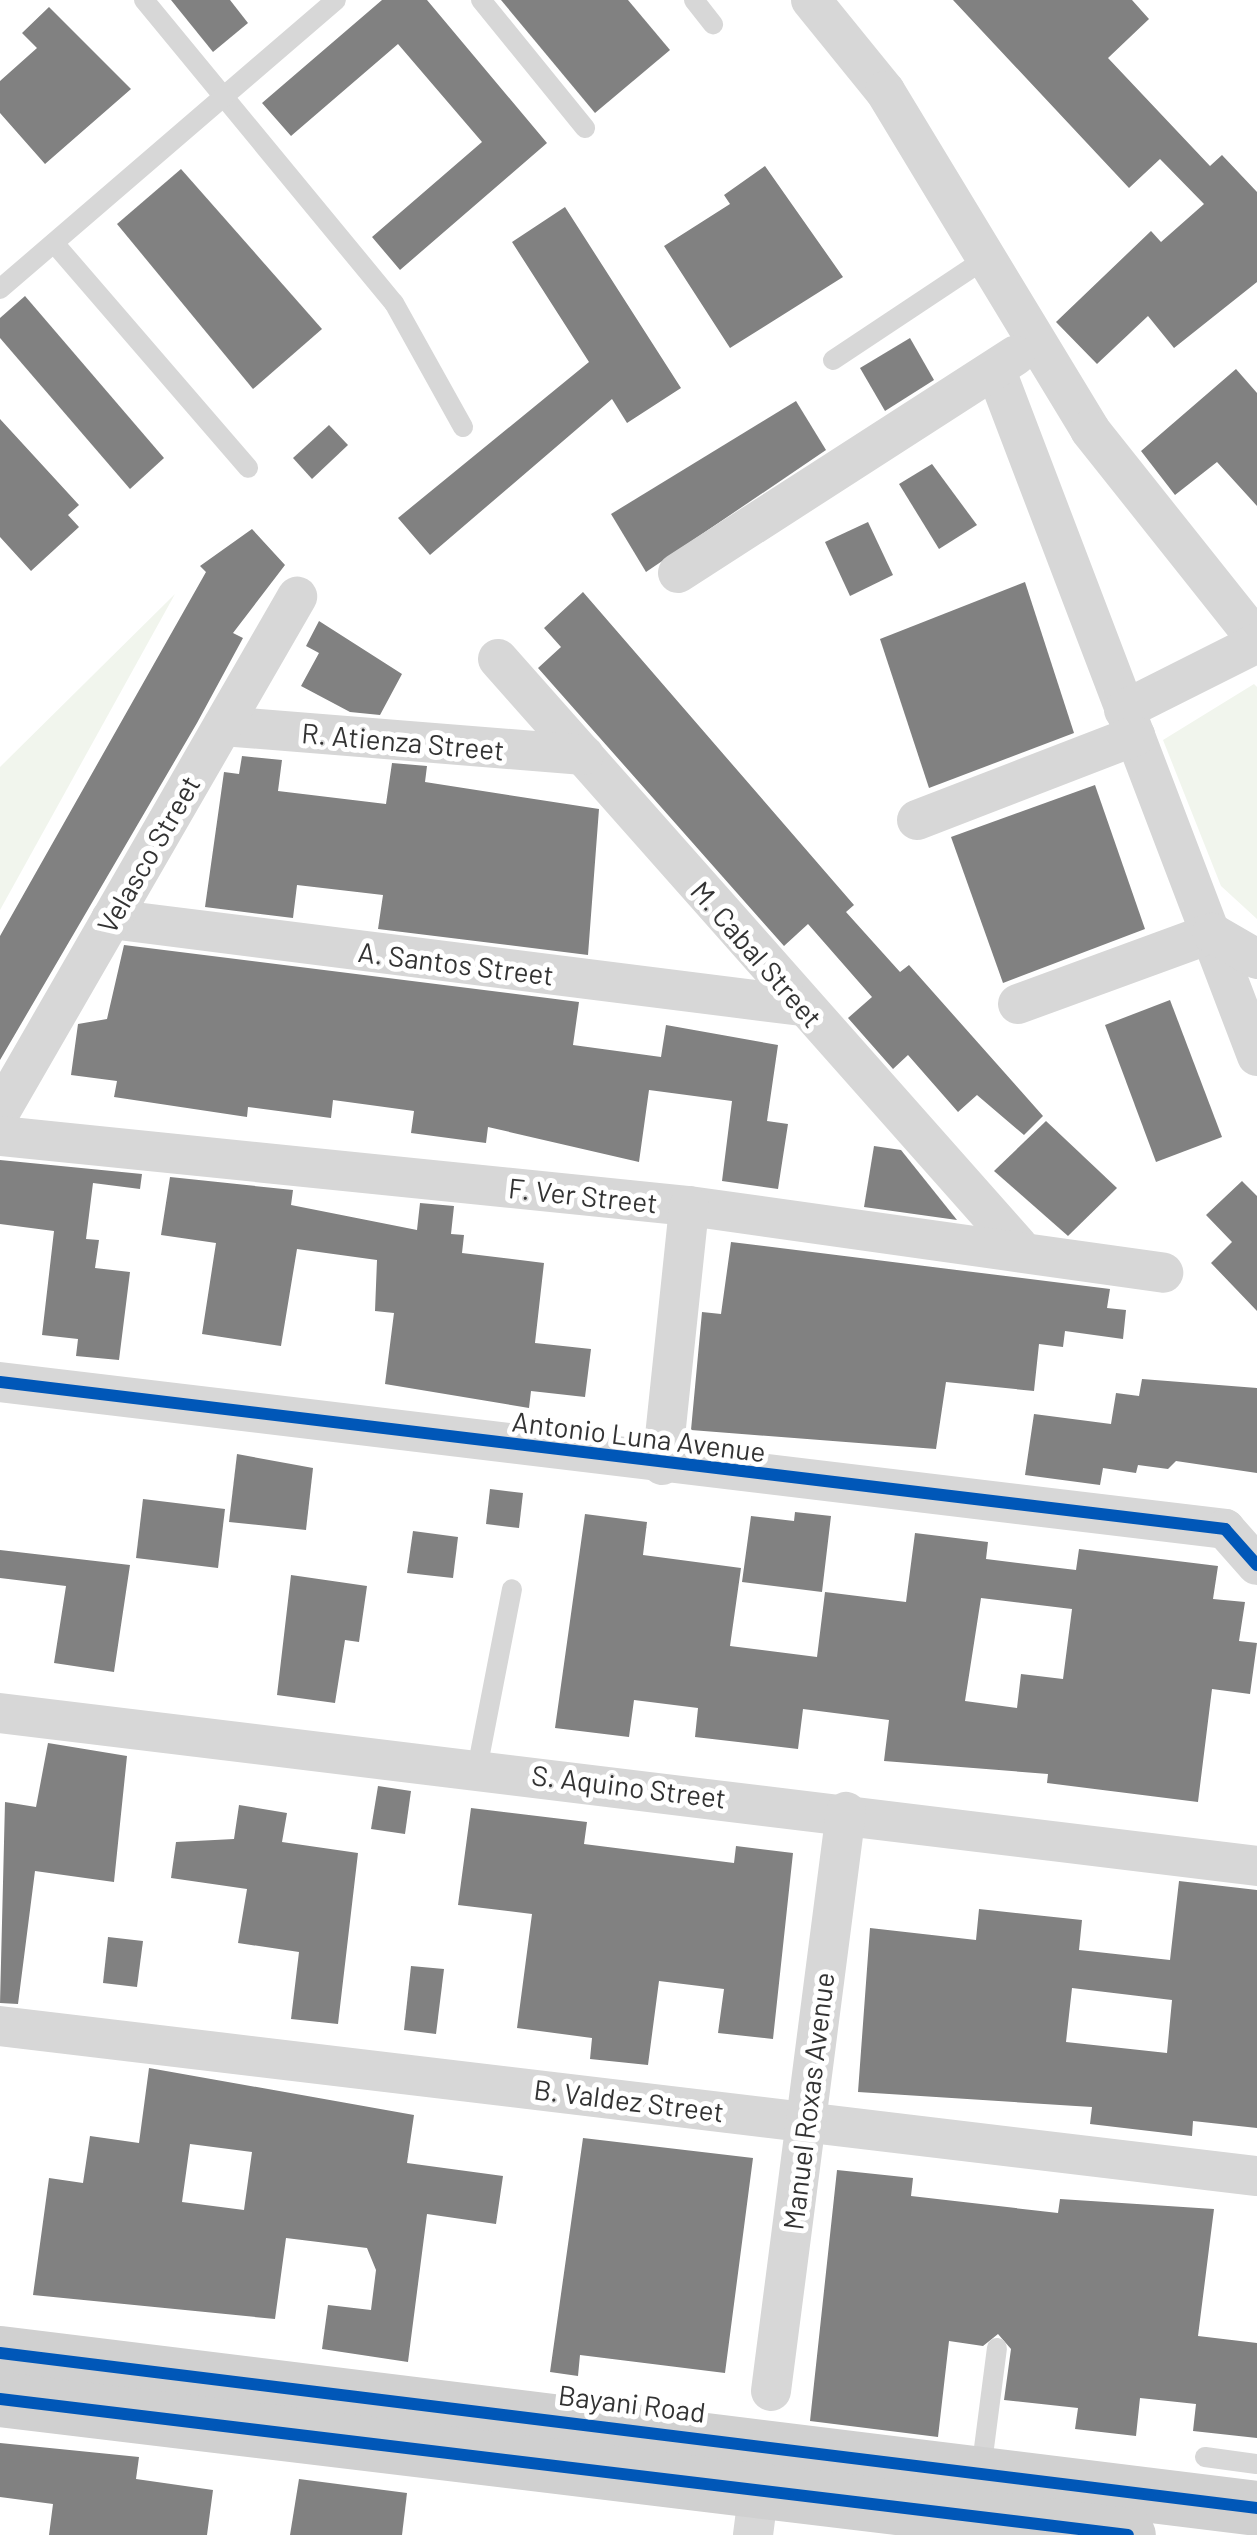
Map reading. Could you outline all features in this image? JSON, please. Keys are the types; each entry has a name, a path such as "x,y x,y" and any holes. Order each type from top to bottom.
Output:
{"main road":[{"name":"Bayani Road","path":"0,2353 762,2464 897,2521 1128,2535"},
{"name":"Bayani Road","path":"0,2398 762,2464 980,2471 1257,2508"}],"street":[{"path":"811,0 885,91 1032,344 1257,641 1129,723 917,820"},
{"path":"678,573 996,371 1032,344"},
{"path":"996,371 1257,1056"},
{"name":"Velasco Street","path":"0,1112 296,597"},
{"name":"M. Cabal Street","path":"498,659 1018,1246"},
{"name":"R. Atienza Street","path":"222,726 584,756"},
{"name":"A. Santos Street","path":"111,919 802,1006"},
{"path":"1212,933 1257,960"},
{"path":"1018,1004 1212,933"},
{"name":"F. Ver Street","path":"0,1136 689,1206 1018,1246 1163,1273"},
{"path":"662,1465 689,1206"},
{"name":"Antonio Luna Avenue","path":"0,1382 662,1465 1225,1529 1257,1564"},
{"name":"S. Aquino Street","path":"0,1713 846,1812 1257,1866"},
{"name":"Manuel Roxas Avenue","path":"762,2464 846,1812"},
{"name":"B. Valdez Street","path":"0,2026 1257,2176"}],"lane":[{"path":"144,0 394,303 464,428"},
{"path":"0,289 336,0"},
{"path":"480,0 585,128"},
{"path":"694,0 713,24"},
{"path":"54,243 248,468"},
{"path":"833,360 982,261"},
{"path":"477,1768 512,1589"},
{"path":"980,2471 997,2348"},
{"path":"1205,2457 1257,2464"}],"shaded area":[{"path":"175,594 0,910 0,767"},
{"path":"1254,684 1257,919 1221,886 1163,740"}],"building":[{"path":"171,0 230,0 248,23 213,52"},
{"path":"382,0 427,0 547,143 400,270 372,237 482,142 398,44 291,136 262,103"},
{"path":"501,0 628,0 670,50 595,113"},
{"path":"953,0 1132,0 1149,19 1108,58 1210,166 1222,155 1257,192 1257,282 1174,348 1148,316 1097,364 1056,322 1151,231 1161,242 1204,204 1160,159 1129,188"},
{"path":"49,7 131,89 45,164 0,113 0,81 37,48 22,33"},
{"path":"765,166 843,277 730,348 664,246 730,204 724,195"},
{"path":"181,169 322,329 253,389 117,224"},
{"path":"565,207 681,388 627,423 612,399 430,555 398,518 589,362 512,242"},
{"path":"25,296 164,458 130,489 0,338 0,318"},
{"path":"910,338 934,380 885,411 860,368"},
{"path":"1236,369 1257,393 1257,506 1217,462 1175,495 1141,451"},
{"path":"796,401 826,450 646,572 611,514"},
{"path":"0,419 79,505 68,515 79,527 31,571 0,537"},
{"path":"329,425 348,445 312,479 293,458"},
{"path":"932,464 977,525 939,549 899,484"},
{"path":"868,522 893,575 850,596 825,542"},
{"path":"252,529 285,565 233,633 243,638 197,723 0,1060 0,936 206,572 200,566"},
{"path":"1025,582 1074,733 929,788 880,639"},
{"path":"583,592 854,905 846,912 900,972 909,965 1043,1116 1024,1135 977,1095 958,1112 908,1055 893,1069 848,1018 872,997 808,924 784,946 538,668 561,647 544,628"},
{"path":"319,621 402,674 380,715 350,712 301,686 319,653 306,646"},
{"path":"242,756 282,760 278,791 386,804 392,763 427,766 425,782 599,809 588,955 378,929 383,895 297,885 293,918 205,907 224,772 239,774"},
{"path":"1095,785 1145,929 1003,983 951,837"},
{"path":"124,945 579,1002 573,1045 661,1057 666,1025 778,1045 767,1121 788,1124 778,1189 722,1181 732,1101 649,1090 639,1162 488,1127 486,1143 411,1133 414,1111 333,1100 331,1118 248,1107 247,1117 114,1097 117,1081 71,1075 78,1024 107,1019"},
{"path":"1170,1000 1222,1137 1156,1162 1105,1025"},
{"path":"1046,1121 1117,1188 1068,1236 994,1171"},
{"path":"874,1146 901,1150 957,1220 864,1207"},
{"path":"0,1160 142,1174 140,1189 93,1183 86,1239 99,1240 95,1268 130,1272 119,1360 76,1356 78,1339 42,1335 54,1231 0,1224"},
{"path":"170,1177 293,1190 291,1205 417,1230 420,1203 454,1206 451,1234 464,1235 462,1253 544,1263 535,1343 591,1349 585,1397 531,1391 529,1408 385,1384 394,1313 375,1311 377,1260 297,1249 281,1346 202,1334 216,1243 161,1235"},
{"path":"1242,1181 1257,1196 1257,1311 1211,1263 1232,1242 1206,1215"},
{"path":"731,1242 1110,1289 1107,1308 1126,1310 1123,1339 1065,1331 1063,1347 1039,1344 1034,1391 946,1382 936,1449 691,1430 702,1312 721,1314"},
{"path":"1142,1379 1257,1388 1257,1473 1176,1461 1168,1469 1138,1465 1136,1473 1103,1468 1100,1485 1025,1475 1034,1414 1111,1424 1116,1393 1139,1396"},
{"path":"237,1454 313,1468 306,1530 229,1522"},
{"path":"490,1489 523,1493 519,1528 486,1524"},
{"path":"143,1499 225,1509 218,1568 136,1558"},
{"path":"795,1512 831,1516 822,1592 742,1582 751,1516 794,1521"},
{"path":"585,1514 647,1522 643,1555 741,1568 730,1646 817,1657 825,1592 906,1602 915,1533 988,1542 986,1559 1076,1570 1079,1549 1218,1566 1213,1599 1245,1602 1239,1641 1257,1643 1250,1694 1212,1689 1198,1802 1047,1783 1048,1774 884,1761 889,1720 803,1709 798,1749 695,1737 698,1708 634,1700 629,1737 555,1728","holes":["981,1598 1072,1609 1063,1679 1021,1674 1017,1708 965,1701"]},
{"path":"413,1531 458,1537 453,1578 407,1573"},
{"path":"0,1550 130,1565 114,1672 54,1663 66,1586 0,1578"},
{"path":"291,1575 367,1586 359,1642 345,1640 335,1703 277,1695"},
{"path":"48,1743 127,1756 114,1882 35,1871 18,2004 0,2003 5,1802 36,1807"},
{"path":"378,1786 411,1791 405,1834 371,1829"},
{"path":"239,1805 287,1813 282,1842 358,1853 338,2024 291,2019 299,1952 238,1943 247,1889 171,1878 176,1842 234,1839"},
{"path":"471,1808 587,1822 584,1844 734,1863 736,1846 793,1853 773,2039 718,2033 724,1989 659,1981 648,2065 590,2059 592,2038 517,2028 532,1914 458,1905"},
{"path":"1179,1881 1257,1890 1257,2128 1193,2121 1192,2136 1090,2124 1092,2107 858,2092 870,1928 976,1940 979,1909 1082,1920 1079,1950 1170,1960","holes":["1072,1988 1172,2000 1167,2053 1066,2042"]},
{"path":"108,1937 143,1941 137,1987 103,1983"},
{"path":"411,1966 444,1969 436,2034 404,2030"},
{"path":"149,2068 414,2115 407,2163 503,2176 496,2224 427,2214 408,2362 322,2349 328,2305 371,2310 376,2270 367,2248 286,2238 275,2319 33,2295 49,2178 83,2183 90,2136 139,2143","holes":["190,2144 252,2152 244,2210 182,2202"]},
{"path":"583,2138 753,2158 725,2373 580,2355 578,2376 550,2372"},
{"path":"837,2170 913,2178 911,2196 1058,2213 1060,2199 1214,2209 1198,2336 1257,2343 1257,2438 1193,2431 1196,2404 1140,2398 1136,2436 1075,2429 1078,2408 1004,2400 1011,2349 998,2334 983,2346 949,2341 938,2437 810,2421"},
{"path":"0,2443 139,2457 136,2479 213,2490 207,2535 49,2535 53,2504 0,2497"},
{"path":"299,2479 407,2493 402,2535 290,2535"}],"cycle path":[{"path":"0,1382 1225,1529 1257,1565"},
{"path":"0,2353 1257,2508"},
{"path":"0,2399 1128,2535"}]}
